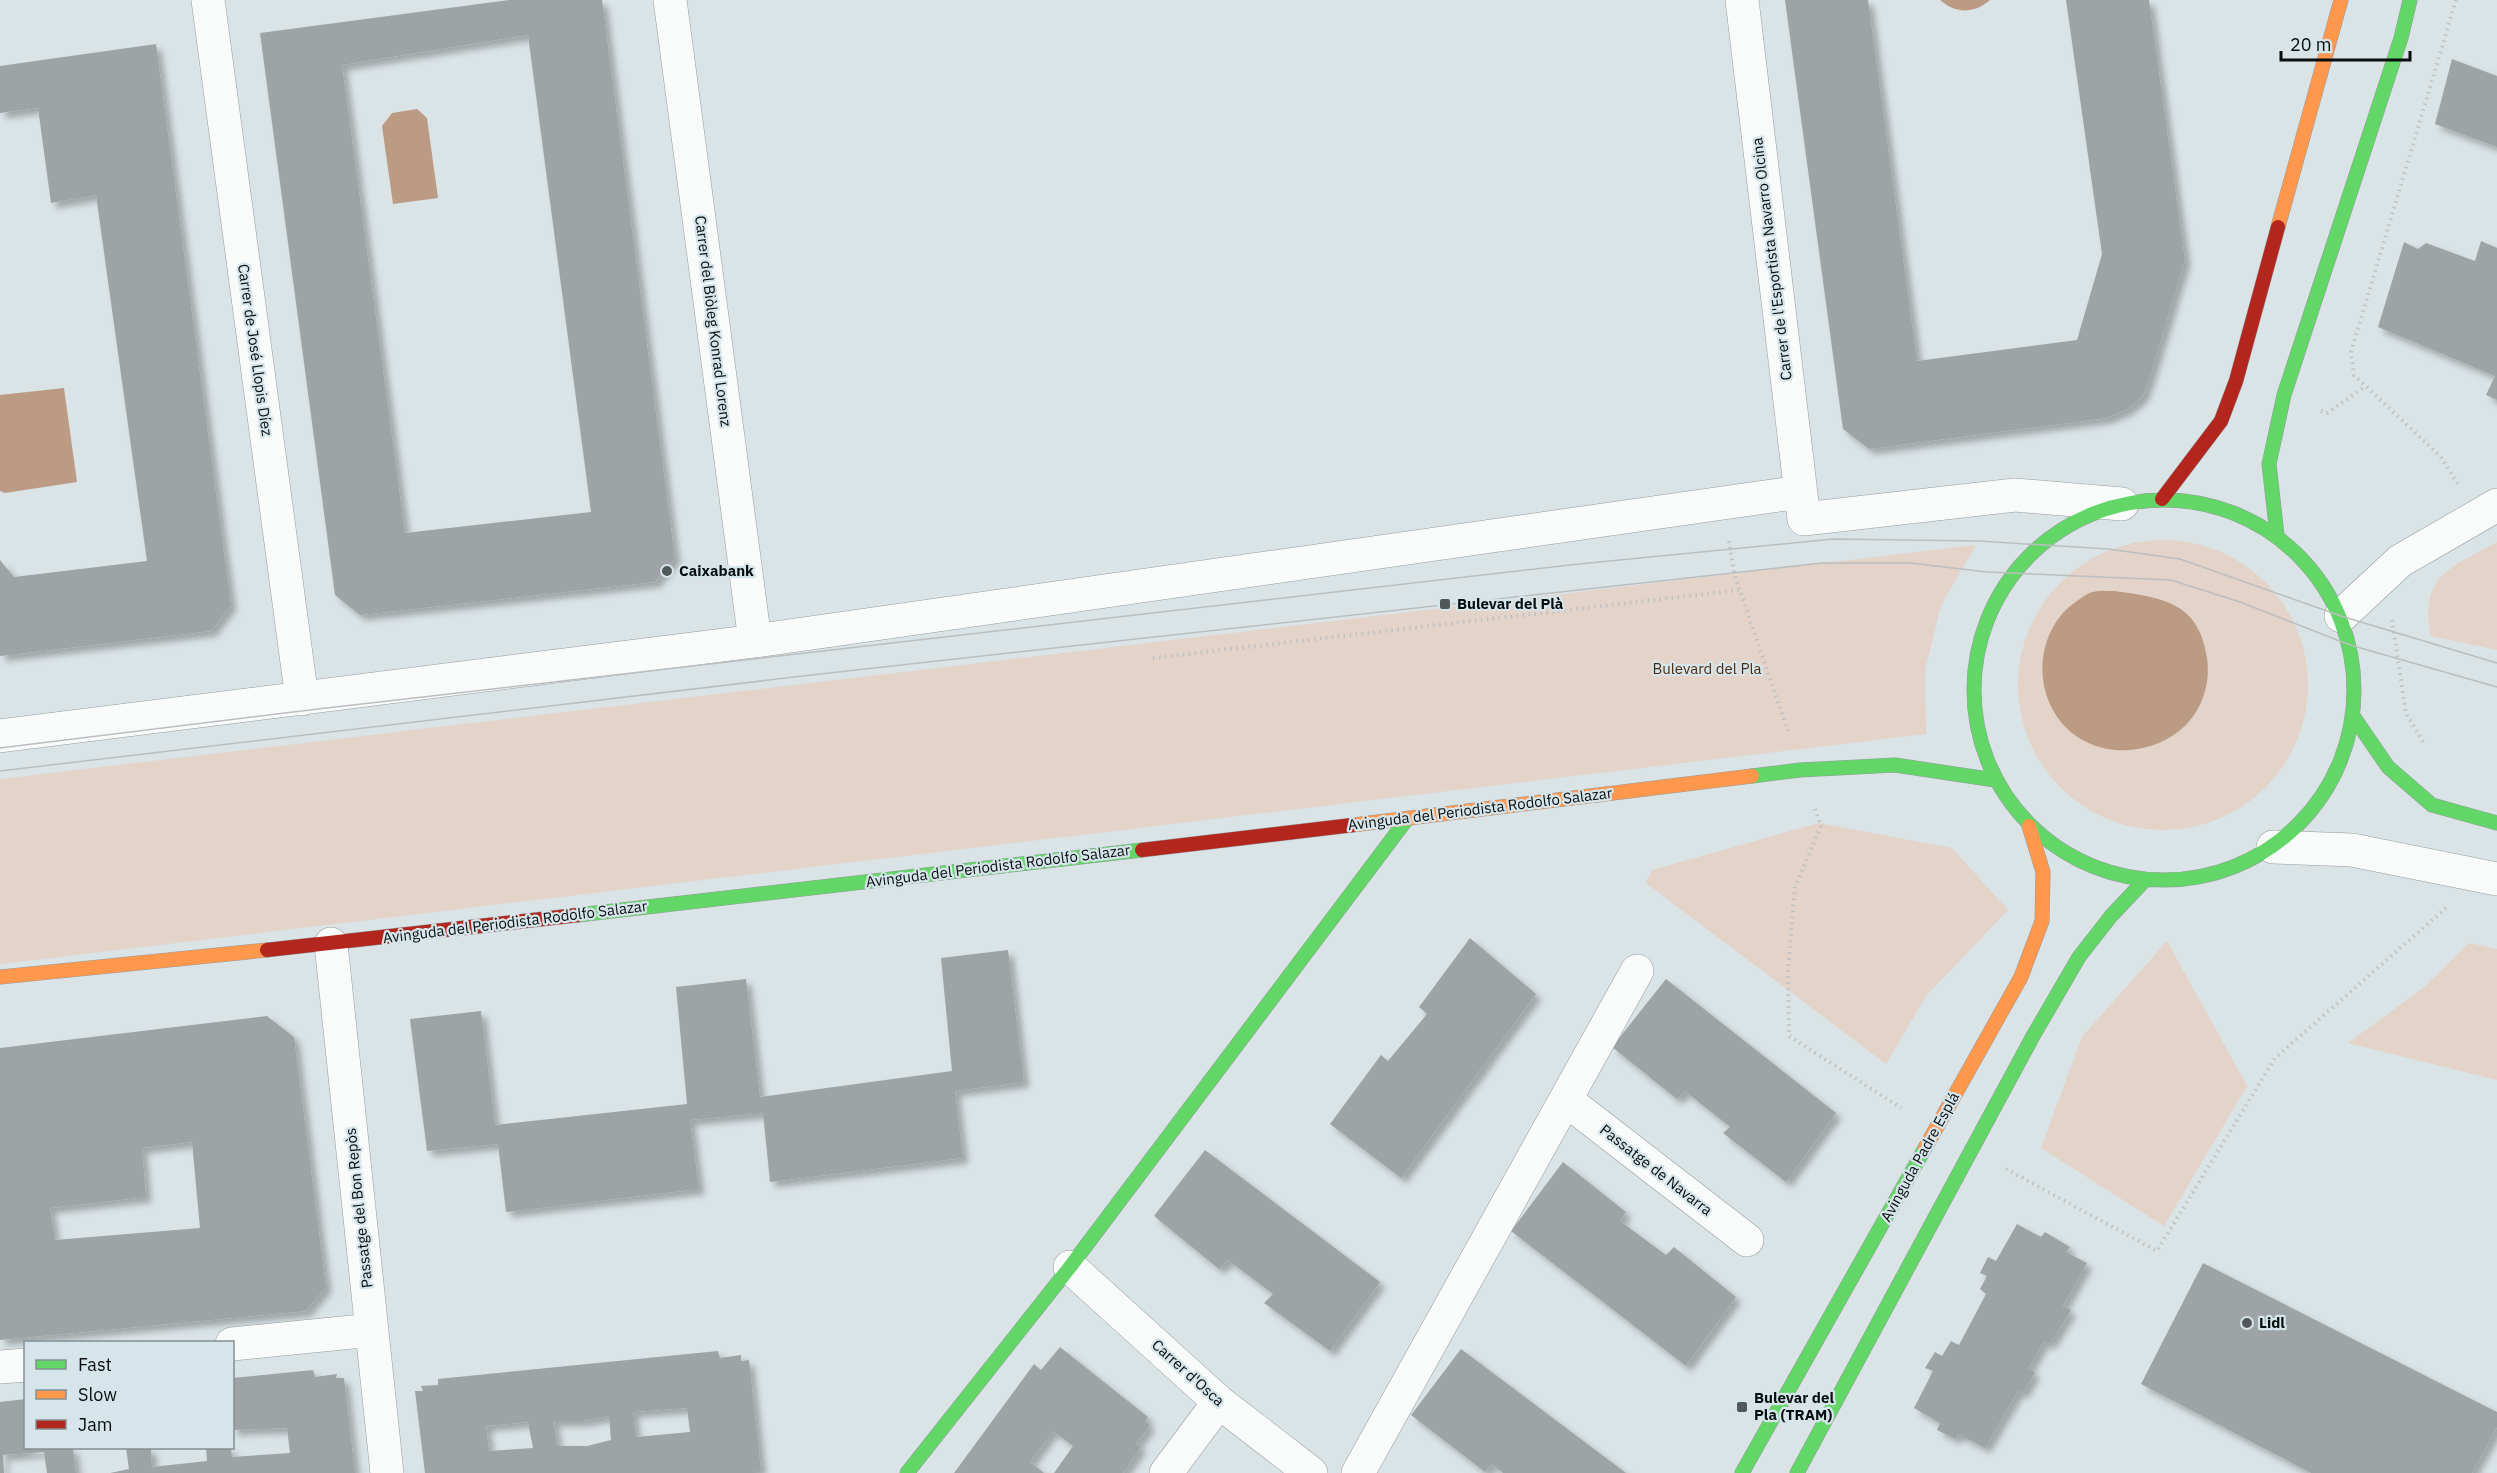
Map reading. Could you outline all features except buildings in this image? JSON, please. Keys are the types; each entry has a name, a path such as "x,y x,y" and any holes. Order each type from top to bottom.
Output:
{"street":[{"name":"Carrer de José Llopis Díez","path":"208,0 302,699"},
{"name":"Carrer del Biòleg Konrad Lorenz","path":"670,0 755,641"},
{"name":"Carrer de l'Esportista Navarro Olcina","path":"1742,0 1802,505"},
{"path":"2162,499 2221,421 2229,401 2341,0"},
{"path":"2277,535 2269,464 2284,395 2401,38 2410,0"},
{"path":"0,736 1802,505 2015,495 2121,504"},
{"path":"2162,499 2193,501 2223,508 2251,519 2277,535 2303,558 2324,585 2341,616 2354,666 2353,716 2339,766 2312,811 2273,846 2244,864 2211,875 2178,880 2145,880 2092,866 2063,852 2029,826 1995,780 1979,739 1973,696 1977,652 1990,610 2014,572 2040,545 2065,527 2092,513 2121,504 2162,499"},
{"path":"2341,616 2400,561 2485,513"},
{"path":"2353,716 2388,767 2432,805 2497,823"},
{"name":"Avinguda del Periodista Rodolfo Salazar","path":"0,977 331,944 1407,819 1800,770 1895,765 1995,780"},
{"path":"907,1473 1070,1267 1407,819"},
{"name":"Avinguda Padre Esplá","path":"1742,1473 2021,977 2042,921 2043,872 2029,826"},
{"path":"2273,846 2352,850 2497,879"},
{"path":"1797,1473 1970,1152 2079,957 2111,916 2145,880"},
{"name":"Passatge del Bon Repòs","path":"331,944 387,1473"},
{"path":"1358,1473 1637,971"},
{"name":"Passatge de Navarra","path":"1566,1100 1746,1240"},
{"name":"Carrer d'Osca","path":"1070,1267 1219,1402 1311,1473"},
{"path":"234,1344 372,1330"},
{"path":"0,1367 24,1365"},
{"path":"1166,1473 1219,1402"}],"path":[{"path":"2456,0 2351,352 2354,375 2440,456 2459,486 2485,513"},
{"path":"1729,538 1734,573 1821,826 1795,888 1788,973 1789,1036 1935,1130"},
{"path":"1153,658 1740,590"},
{"path":"2391,615 2406,713 2430,755"},
{"path":"1970,1152 2157,1251 2274,1059 2453,901 2461,871"}],"green space":[{"path":"2163,540 2191,543 2218,551 2255,573 2275,593 2297,630 2305,657 2308,685 2305,713 2297,740 2275,777 2255,797 2218,819 2191,827 2163,830 2135,827 2108,819 2071,797 2051,777 2029,740 2021,713 2018,685 2021,657 2029,630 2051,593 2071,573 2108,551 2135,543"},
{"path":"2497,542 2497,650 2431,636 2428,616 2434,586 2453,567"},
{"name":"Bulevard del Pla","path":"1976,545 1941,605 1925,670 1926,734 0,964 0,779"},
{"path":"1819,823 1952,848 2008,910 1926,996 1886,1064 1646,883 1652,870"},
{"path":"2167,941 2247,1086 2164,1226 2041,1148 2082,1037"},
{"path":"2469,943 2497,949 2497,1080 2348,1043 2422,989"}],"shaded area":[{"path":"1940,0 1990,0 1978,8 1959,10"},
{"path":"417,109 427,118 438,198 393,204 382,126 392,113"},
{"path":"64,388 77,482 5,493 0,491 0,395"},
{"path":"2115,591 2163,601 2187,614 2203,639 2207,658 2206,688 2199,708 2179,731 2144,748 2106,749 2073,734 2059,720 2049,702 2045,688 2043,660 2045,646 2057,621 2066,610 2087,594"}],"tram line":[{"path":"0,748 318,709 1579,564 1833,539 1979,541 2108,549 2180,559 2341,616 2497,663"},
{"path":"0,771 820,674 1822,563 1910,563 1987,572 2171,580 2240,602 2350,645 2497,687"}],"traffic: fast":[{"path":"2277,535 2269,464 2284,395 2401,38 2410,0"},
{"path":"2145,500 2183,500 2219,508 2254,522 2299,555 2322,584 2340,617 2351,653 2354,690 2351,727 2340,763 2322,796 2299,825 2270,848 2237,866 2183,880 2145,880 2109,872 2074,858 2043,837 2017,811 1996,780 1982,745 1974,709 1974,671 1982,635 1996,600 2017,569 2043,543 2074,522 2109,508 2145,500"},
{"path":"2353,716 2388,767 2432,805 2497,823"},
{"path":"1752,776 1800,770 1895,765 1995,780"},
{"path":"907,1473 1070,1267 1407,819"},
{"path":"578,915 1142,850"},
{"path":"1797,1473 2033,1036 2079,957 2111,916 2145,880"},
{"path":"1742,1473 1925,1148"}],"traffic: slow":[{"path":"2278,227 2341,0"},
{"path":"1353,825 1752,776"},
{"path":"1925,1148 2021,977 2042,921 2043,872 2029,826"},
{"path":"0,977 267,950"}],"traffic: jam":[{"path":"2162,499 2221,421 2236,381 2278,227"},
{"path":"1142,850 1353,825"},
{"path":"267,950 578,915"}],"place":[{"name":"Caixabank","path":"667,571"},
{"name":"Bulevar del Plà","path":"1445,604"},
{"name":"Lidl","path":"2247,1323"},
{"name":"Bulevar del Pla (TRAM)","path":"1742,1407"}]}
